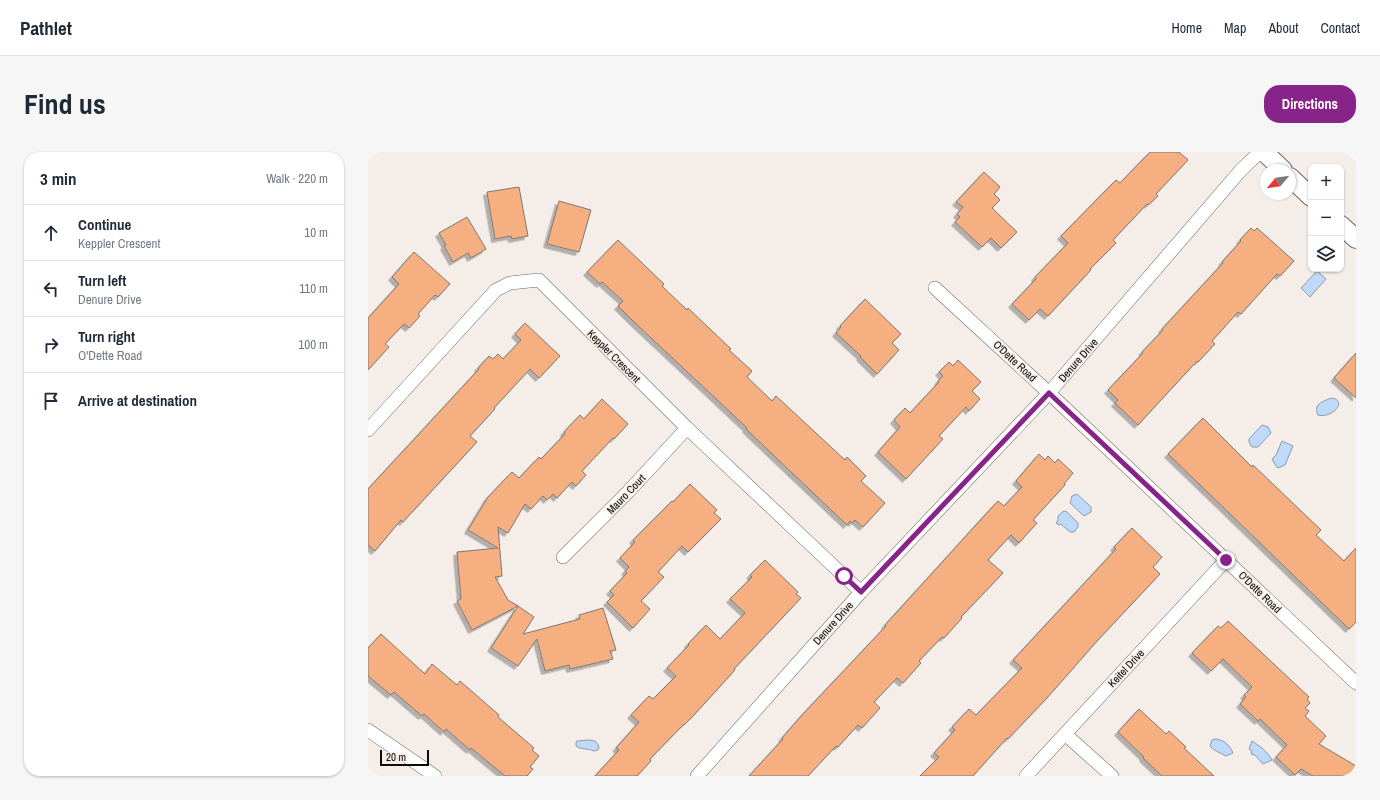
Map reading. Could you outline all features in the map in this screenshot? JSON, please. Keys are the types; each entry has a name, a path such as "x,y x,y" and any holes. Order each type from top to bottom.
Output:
{"main road":[{"path":"1264,152 1277,164"},
{"path":"1296,183 1308,194"},
{"path":"1344,228 1356,239"}],"street":[{"name":"Denure Drive","path":"697,776 861,592 1049,393 1241,170 1260,152"},
{"name":"Keppler Crescent","path":"368,430 496,290 510,282 539,280 687,428 861,592"},
{"name":"O'Dette Road","path":"935,288 1049,393 1356,683"},
{"name":"Mauro Court","path":"563,557 629,491 687,428"},
{"name":"Keitel Drive","path":"1026,776 1226,560"},
{"path":"368,730 435,776"},
{"path":"1065,734 1112,776"}],"water":[{"path":"1316,272 1326,279 1310,297 1301,288"},
{"path":"1331,398 1336,399 1339,402 1336,409 1333,412 1323,416 1318,415 1317,408 1319,404"},
{"path":"1262,425 1268,427 1271,433 1258,447 1252,447 1249,439"},
{"path":"1282,441 1293,446 1285,465 1278,468 1272,459 1276,455"},
{"path":"1077,494 1091,507 1091,512 1084,516 1070,503 1072,496"},
{"path":"1066,511 1078,523 1078,527 1074,532 1070,532 1061,524 1059,525 1056,523 1058,516 1062,512"},
{"path":"1214,739 1226,743 1233,753 1226,756 1213,749 1210,746 1212,740"},
{"path":"588,740 596,742 599,747 598,750 594,751 576,746 577,741"},
{"path":"1252,741 1264,749 1272,760 1263,764 1255,755 1251,754 1252,751 1249,749"}],"building":[{"path":"1150,152 1179,152 1188,160 1156,194 1158,196 1148,205 1147,204 1113,240 1116,243 1090,269 1091,270 1048,316 1040,309 1029,320 1012,304 1036,279 1035,277 1068,243 1061,236 1116,180 1120,183"},
{"path":"984,172 1000,187 994,194 1000,200 992,208 1017,232 1001,248 991,238 982,247 955,222 960,217 957,214 963,207 956,202"},
{"path":"519,187 528,236 512,239 511,236 495,239 487,192"},
{"path":"559,201 591,210 579,252 547,244"},
{"path":"467,217 486,249 471,258 468,253 453,262 439,233"},
{"path":"1251,228 1254,231 1257,228 1294,261 1280,276 1277,274 1241,314 1238,312 1212,341 1215,344 1198,362 1197,361 1138,425 1115,403 1118,400 1108,390 1223,263 1222,262"},
{"path":"618,240 664,284 662,286 687,310 688,308 731,349 729,350 752,371 747,377 772,401 776,396 845,460 847,457 866,476 861,481 885,503 863,527 855,520 852,523 850,521 847,525 618,306 623,301 602,282 600,284 587,272"},
{"path":"414,252 450,284 438,297 435,295 418,314 420,316 409,328 404,324 385,344 389,347 368,370 368,318 399,284 392,277"},
{"path":"865,299 901,334 892,343 899,350 877,374 860,357 861,356 836,333 841,327 840,326"},
{"path":"525,323 560,356 539,378 530,369 470,436 477,442 403,522 401,520 375,551 368,545 368,489 479,369 478,368 489,356 493,359 498,354 503,359 521,340 515,334"},
{"path":"1356,353 1356,398 1334,378"},
{"path":"958,360 981,382 972,391 980,399 969,411 966,407 939,436 943,439 906,479 878,452 900,427 894,420 905,408 910,413 939,382 938,381 943,376 939,372 949,362 953,366"},
{"path":"602,399 628,424 582,471 586,475 576,486 572,482 557,498 553,494 547,500 543,496 531,509 525,504 508,533 498,527 502,576 495,577 508,600 518,606 472,630 457,601 461,599 457,552 498,548 468,530 488,497 512,472 519,478 539,457 541,459 565,434 564,432 580,415 584,419"},
{"path":"1203,418 1252,467 1253,465 1321,530 1316,535 1344,561 1356,548 1356,622 1349,629 1168,454"},
{"path":"1039,454 1045,460 1048,456 1055,463 1058,459 1073,473 1064,484 1065,485 1033,520 1037,523 1019,543 1011,535 988,560 1003,573 961,617 962,618 944,638 942,637 919,661 921,663 903,683 897,678 874,702 880,708 862,728 858,725 808,776 749,776 783,739 782,738 802,715 886,626 885,625 998,501 1004,506 1022,487 1016,481"},
{"path":"690,484 717,510 714,513 721,519 688,552 682,546 658,572 664,577 641,601 650,609 633,628 607,602 614,595 610,591 627,573 625,571 629,567 620,558 635,542 633,540"},
{"path":"1132,528 1162,557 1153,567 1160,574 1098,640 1047,698 1008,739 1007,738 973,776 920,776 939,757 934,753 955,730 952,727 969,709 976,715 1022,668 1013,660 1116,549 1114,547"},
{"path":"765,560 798,592 796,594 801,598 734,669 735,670 694,715 650,759 651,761 637,776 595,776 619,750 616,748 639,722 631,715 649,696 653,699 676,676 667,668 689,645 688,644 706,625 720,639 745,613 730,599 752,577 750,575"},
{"path":"518,606 534,617 523,634 580,619 579,615 603,608 616,650 610,651 613,659 570,669 569,665 545,671 537,639 518,666 491,648"},
{"path":"1228,621 1309,697 1307,699 1310,703 1305,708 1309,711 1305,716 1326,736 1319,744 1356,766 1356,776 1313,776 1301,769 1295,775 1276,757 1287,745 1260,719 1258,721 1240,704 1246,697 1244,695 1252,687 1223,659 1211,671 1192,653 1218,626 1221,628"},
{"path":"381,634 425,674 432,664 457,685 460,681 534,748 532,750 539,756 530,767 533,769 527,776 505,776 471,748 470,750 446,729 444,732 424,714 422,716 394,692 391,695 368,676 368,648"},
{"path":"1139,709 1166,734 1169,731 1186,747 1184,748 1214,776 1162,776 1118,732"}],"route":[{"path":"844,576 861,592 1049,393 1226,560"}]}
